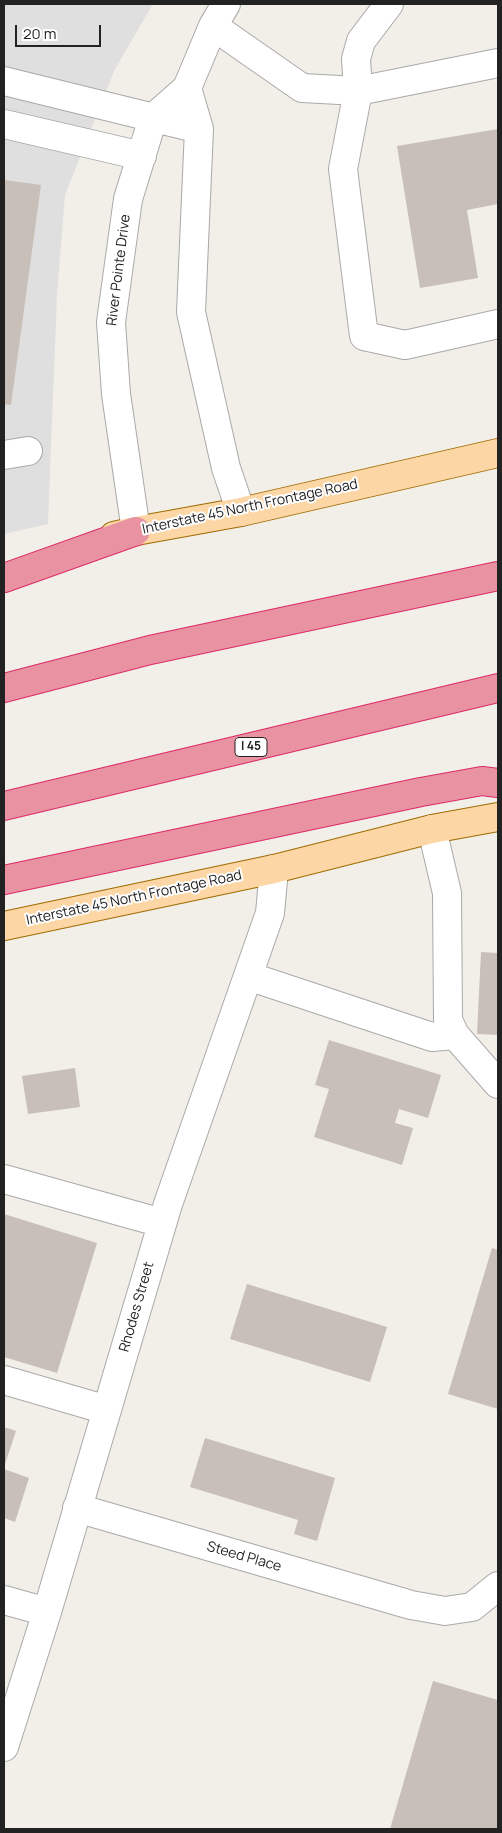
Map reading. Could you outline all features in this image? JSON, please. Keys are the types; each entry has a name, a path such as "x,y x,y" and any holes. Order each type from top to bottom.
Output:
{"highway":[{"path":"4,578 136,531"},
{"path":"4,688 150,650 498,576"},
{"name":"I 45","path":"4,806 498,688"},
{"path":"4,880 421,792 482,781 498,783"}],"main road":[{"name":"Interstate 45 North Frontage Road","path":"4,565 136,531 242,512 498,453"},
{"name":"Interstate 45 North Frontage Road","path":"4,926 274,869 432,829 498,817"}],"street":[{"path":"389,4 361,41 356,59 358,91 343,169 364,336 405,346 498,324"},
{"path":"153,118 188,88 219,15 302,88 358,91 498,63"},
{"path":"4,81 199,129"},
{"path":"188,88 199,129 191,312 226,468 242,512"},
{"name":"River Pointe Drive","path":"136,531 116,394 111,322 128,199 153,118"},
{"path":"4,124 142,156"},
{"path":"432,829 447,893 448,1020 456,1035 498,1084"},
{"name":"Rhodes Street","path":"4,1747 47,1612 162,1223 270,912 274,869"},
{"path":"248,976 432,1036 456,1035"},
{"path":"4,1179 162,1223"},
{"path":"4,1380 107,1410"},
{"name":"Steed Place","path":"77,1508 412,1605 445,1612 472,1607 498,1586"},
{"path":"4,1600 47,1612"}],"shaded area":[{"path":"4,4 153,4 115,69 65,195 57,295 48,524 4,534"}],"building":[{"path":"498,129 498,204 467,210 478,278 420,288 397,146"},
{"path":"4,180 41,185 11,405 4,404"},
{"path":"481,952 498,953 498,1035 477,1034"},
{"path":"329,1040 441,1075 428,1118 399,1109 395,1123 413,1128 402,1165 314,1137 329,1089 315,1085"},
{"path":"75,1068 80,1107 28,1114 22,1076"},
{"path":"4,1214 97,1243 57,1373 4,1357"},
{"path":"492,1248 498,1250 498,1409 448,1394"},
{"path":"247,1284 387,1327 370,1382 230,1339"},
{"path":"4,1427 16,1431 4,1467"},
{"path":"205,1438 335,1478 317,1541 294,1534 298,1520 190,1487"},
{"path":"4,1469 29,1478 15,1522 4,1518"},
{"path":"433,1681 498,1700 498,1829 390,1829"}]}
